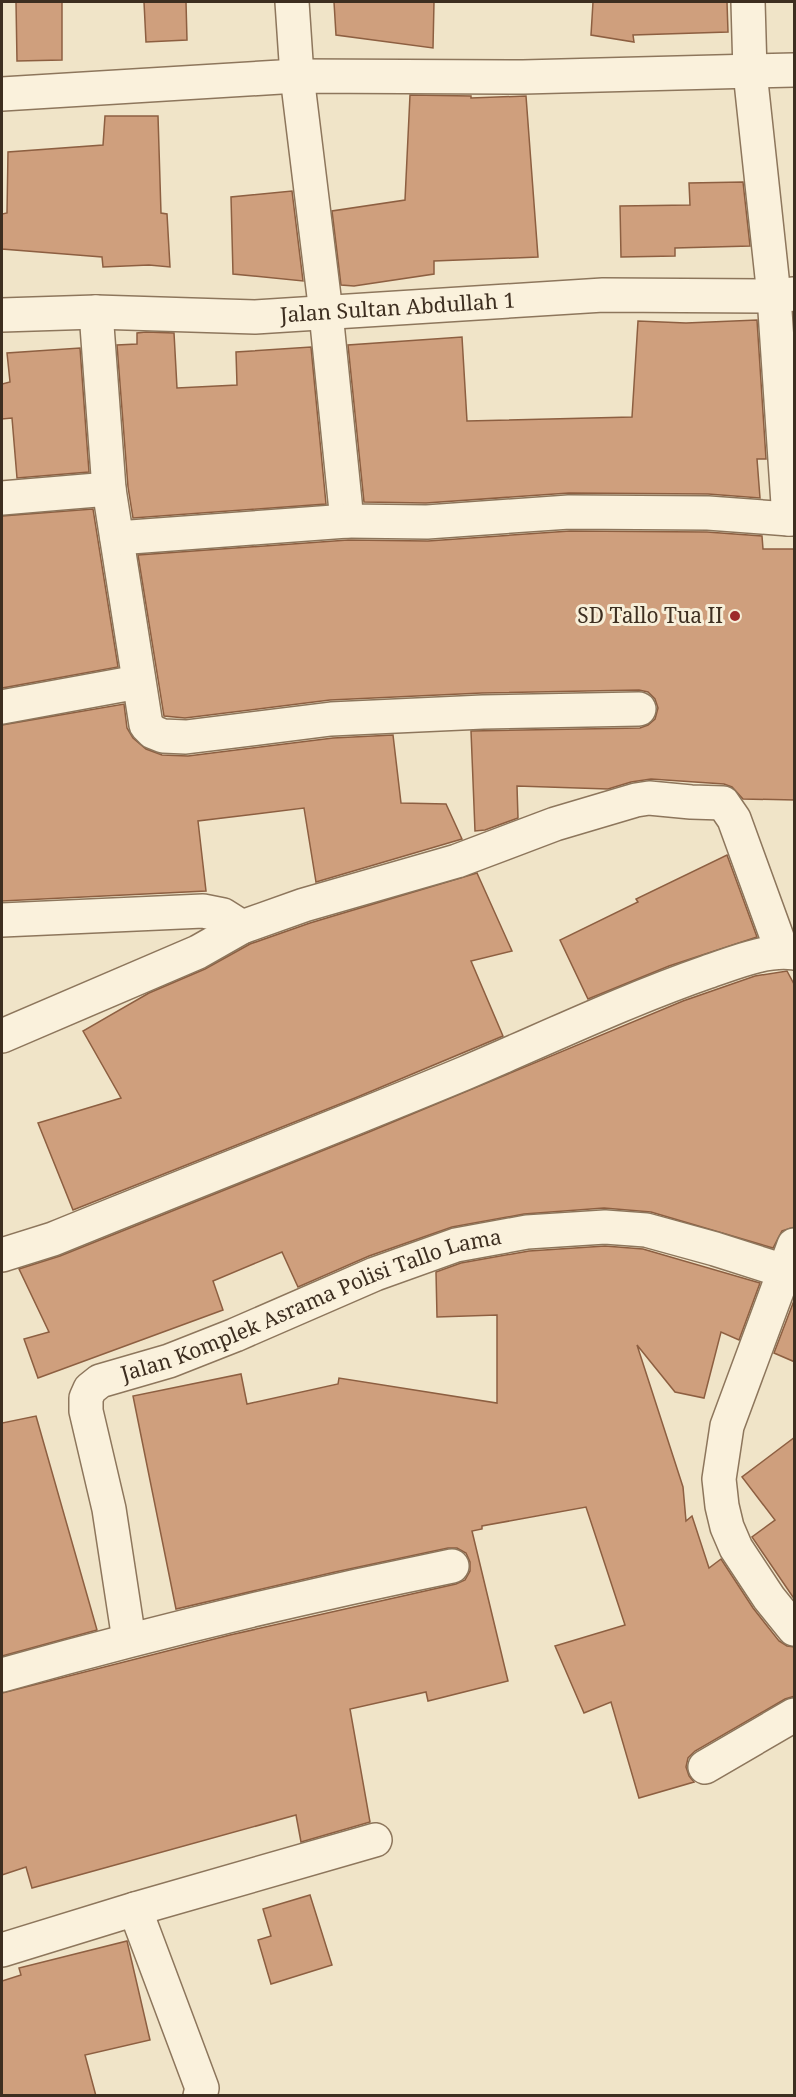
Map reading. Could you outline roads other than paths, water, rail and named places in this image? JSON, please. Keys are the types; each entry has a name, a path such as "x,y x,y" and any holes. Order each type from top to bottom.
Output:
{"street":[{"path":"292,2 297,75 326,313 347,521"},
{"path":"117,538 347,521 427,522 569,512 708,513 792,519 784,295 750,72 748,2"},
{"path":"2,94 297,75 523,77 795,70"},
{"name":"Jalan Sultan Abdullah 1","path":"2,315 96,312 255,317 603,295 784,295"},
{"path":"96,312 109,489 138,682 146,725 153,732 163,736 186,737 330,719 483,712 639,709"},
{"path":"2,498 109,489"},
{"path":"2,706 138,682"},
{"path":"2,1036 198,952 242,927 304,905 457,861 555,824 649,798 691,802 716,801 725,805 734,819 788,952 736,962 644,995 382,1107 53,1239 2,1255"},
{"path":"2,920 203,911 223,915 242,927"},
{"name":"Jalan Komplek Asrama Polisi Tallo Lama","path":"129,1640 109,1509 86,1411 86,1398 90,1389 100,1381 169,1361 375,1274 456,1245 527,1232 605,1227 646,1230 715,1249 789,1258"},
{"path":"789,1258 728,1426 719,1479 727,1527 736,1548 769,1598 795,1629"},
{"path":"2,1675 129,1640 291,1600 452,1566"},
{"path":"705,1767 795,1715"},
{"path":"2,1950 375,1840"},
{"path":"135,1909 202,2088 200,2096"}],"place":[{"name":"SD Tallo Tua II","path":"735,616"}]}
